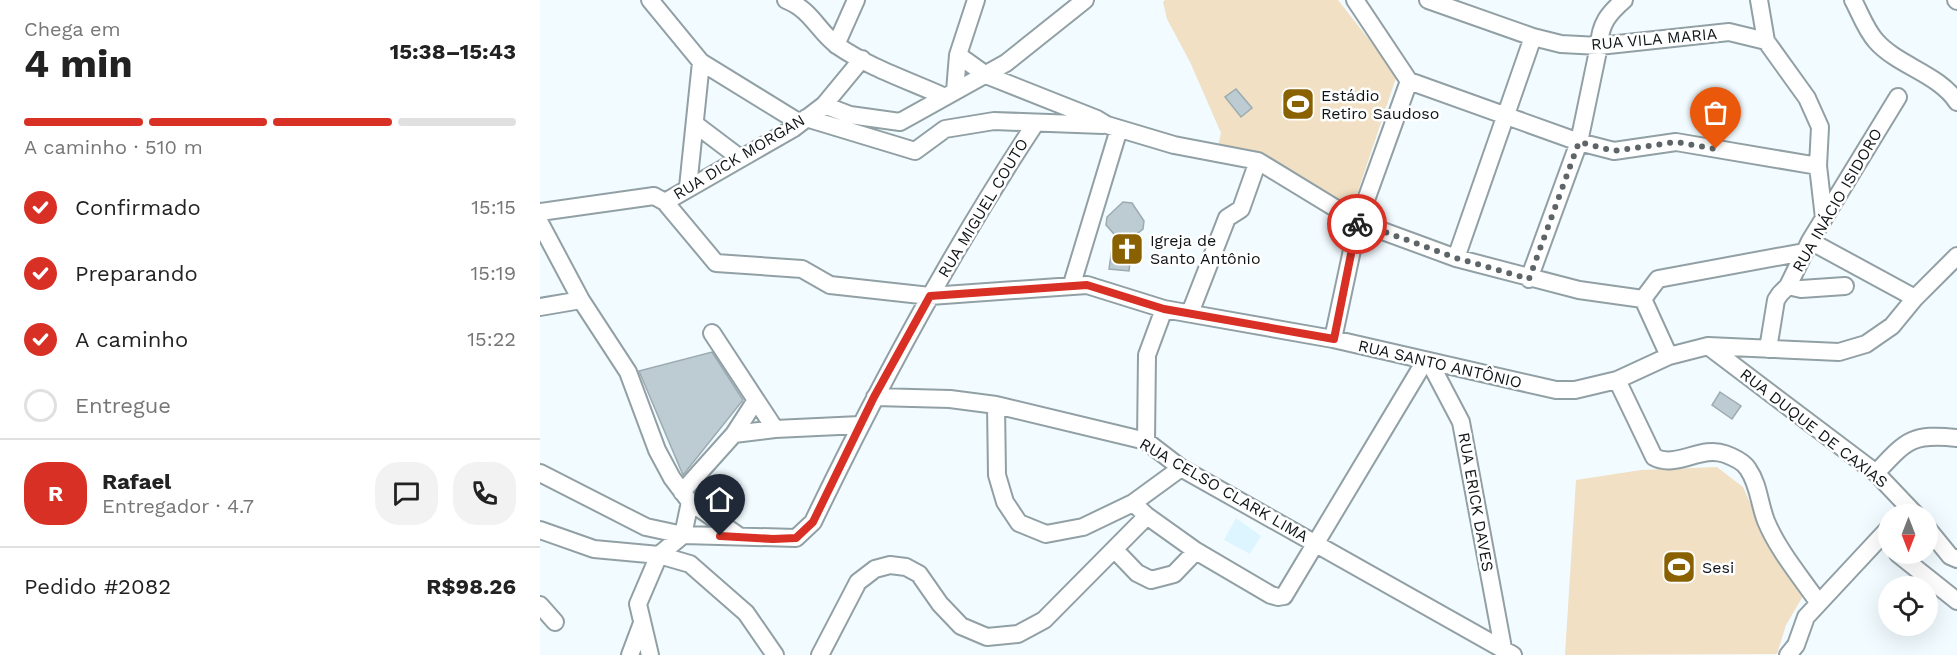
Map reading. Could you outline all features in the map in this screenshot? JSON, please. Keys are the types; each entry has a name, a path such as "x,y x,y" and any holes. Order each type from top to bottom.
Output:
{"street":[{"path":"650,0 701,62 803,121 915,151 945,129 994,121 1113,127"},
{"path":"786,0 800,5 836,45 918,84 950,94"},
{"path":"836,45 856,0"},
{"path":"950,94 958,55 976,0"},
{"path":"824,105 849,115 900,122 1006,63 1085,0"},
{"path":"1355,0 1409,81 1506,117 1579,142 1614,151 1676,142 1818,166"},
{"name":"RUA VILA MARIA","path":"1428,0 1533,37 1561,44 1599,46 1729,32 1766,41"},
{"path":"1529,279 1579,142 1599,46 1600,30 1609,13 1624,0"},
{"path":"1759,0 1766,41 1807,98 1820,127 1818,166 1824,218"},
{"path":"1853,0 1876,40 1907,66 1950,91 1957,102"},
{"path":"1456,258 1533,37"},
{"path":"958,55 986,75 1113,127 1174,146 1258,161 1358,222 1456,258 1529,279 1579,290 1643,299"},
{"name":"RUA DICK MORGAN","path":"665,202 688,186 759,150 803,121 824,105 862,59"},
{"path":"688,186 701,62"},
{"path":"1334,339 1358,222 1409,81"},
{"path":"900,122 916,100 918,84"},
{"name":"RUA INÁCIO ISIDORO","path":"1845,286 1801,289 1788,286 1807,246 1898,97"},
{"path":"694,124 741,158"},
{"name":"RUA MIGUEL COUTO","path":"540,473 646,527 683,535 796,538 813,522 874,397 930,296 1035,124"},
{"path":"1072,285 1113,127"},
{"path":"1190,313 1227,218 1241,209 1258,161"},
{"path":"540,212 654,196 665,202"},
{"name":"RUA SANTO ANTÔNIO","path":"665,202 716,262 802,269 830,285 930,296 1087,285 1164,309 1334,339 1556,390 1575,390 1617,380 1669,356 1708,346 1839,352 1866,344 1892,326 1915,298 1950,272 1957,256"},
{"path":"540,223 581,300 628,372 657,450 672,478 686,497 739,536"},
{"path":"1643,299 1658,279 1807,246 1915,298"},
{"path":"1768,350 1776,300 1788,286"},
{"path":"1643,299 1669,356"},
{"path":"540,307 581,300"},
{"path":"1146,441 1147,355 1164,309"},
{"path":"712,333 775,429"},
{"name":"RUA DUQUE DE CAXIAS","path":"1708,346 1876,473 1902,504"},
{"path":"1133,503 1147,516 1196,551 1271,595 1284,596 1427,362"},
{"name":"RUA ERICK DAVES","path":"1427,362 1461,422 1508,652"},
{"path":"1617,380 1654,457 1662,461 1670,461 1706,451 1718,452 1747,466 1756,483 1770,529 1818,602"},
{"name":"RUA CELSO CLARK LIMA","path":"874,397 950,399 996,405 1146,441 1181,468 1508,652"},
{"path":"650,655 638,604 659,555 683,535 686,497 734,434 756,400"},
{"path":"996,405 997,475 1005,502 1019,523 1046,534 1083,527 1133,503 1181,468"},
{"path":"734,434 775,429 860,425"},
{"path":"1876,473 1904,443 1926,437 1957,438"},
{"path":"819,655 858,582 875,569 890,566 906,567 919,574 940,604 961,626 987,637 1018,634 1044,620 1147,516"},
{"path":"540,530 594,549 659,555 690,564 746,613 775,655"},
{"path":"1938,541 1950,556 1957,560"},
{"path":"1788,655 1796,645 1806,617 1818,602 1878,546"},
{"path":"1115,550 1137,573 1151,580 1174,574 1196,551"},
{"path":"1911,564 1957,601"},
{"path":"540,605 555,622"},
{"path":"630,655 642,622"}],"shaded area":[{"name":"Estádio Retiro Saudoso","path":"1165,0 1338,0 1397,75 1351,212 1218,146 1221,133 1190,62 1167,19 1163,2"},
{"name":"Sesi","path":"1717,467 1743,487 1768,542 1806,591 1786,625 1777,654 1565,655 1576,480 1641,470"},
{"path":"1236,518 1261,536 1250,554 1224,540"}],"building":[{"path":"1236,89 1252,108 1241,117 1225,97"},
{"path":"1123,202 1132,203 1144,221 1143,229 1133,237 1129,271 1109,269 1114,234 1106,225 1107,217"},
{"path":"712,352 743,400 683,475 639,371"},
{"path":"1720,392 1741,406 1732,419 1712,405"}],"way so far":[{"path":"1357,224 1358,222 1456,258 1529,279 1579,142 1614,151 1676,142 1716,149"}],"place":[{"name":"Estádio Retiro Saudoso","path":"1298,104"},
{"name":"Igreja de Santo Antônio","path":"1127,249"},
{"name":"Sesi","path":"1679,567"}],"route":[{"path":"720,536 796,538 813,522 874,397 930,296 1087,285 1164,309 1334,339 1357,224"}]}
